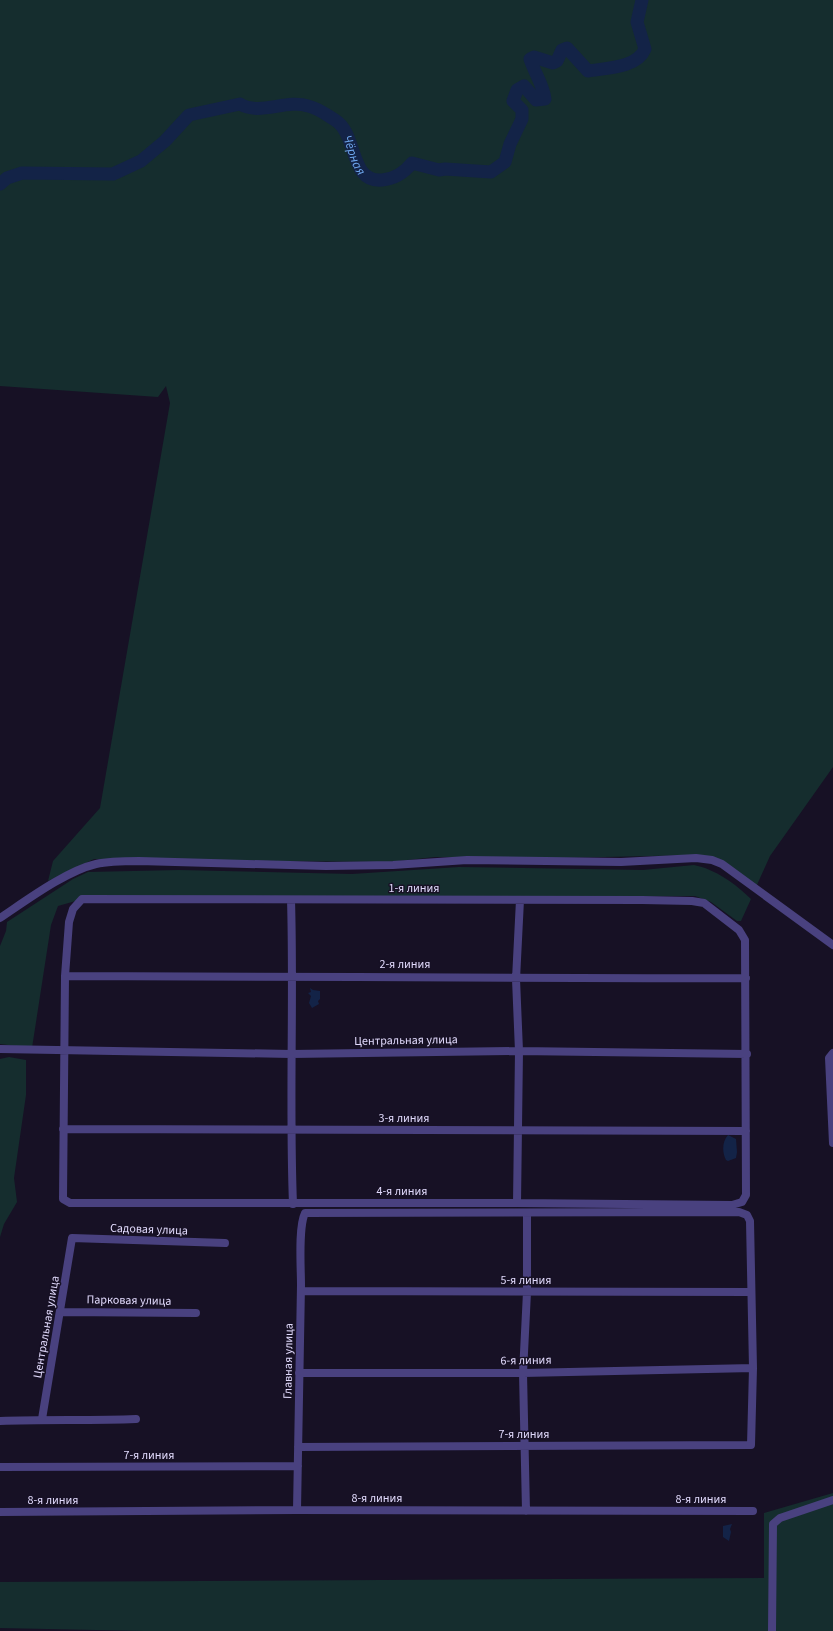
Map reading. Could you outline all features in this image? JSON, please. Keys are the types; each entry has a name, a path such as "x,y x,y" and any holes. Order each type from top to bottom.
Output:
{"street":[{"path":"0,918 81,869 96,864 117,862 139,861 326,866 393,865 467,860 621,862 696,858 712,860 722,864 833,945"},
{"name":"1-я линия","path":"65,976 69,922 73,909 82,899 520,900 692,901 704,903 739,930 745,940 746,978"},
{"path":"291,900 293,976 290,1129 293,1204"},
{"path":"517,1203 518,1051 516,979 520,900"},
{"path":"63,1129 65,976"},
{"name":"2-я линия","path":"65,976 427,976 516,979 746,978"},
{"path":"746,978 746,1131"},
{"name":"Центральная улица","path":"0,1049 291,1054 518,1051 747,1054"},
{"path":"833,1053 829,1058 833,1143"},
{"name":"3-я линия","path":"63,1129 746,1131"},
{"name":"4-я линия","path":"63,1129 63,1199 70,1203 293,1204 517,1203 732,1205 742,1202 746,1195 746,1131"},
{"path":"526,1511 523,1372 527,1292 527,1213 739,1212 747,1215 750,1221 753,1368"},
{"name":"Главная улица","path":"297,1510 302,1219 305,1213 527,1213"},
{"name":"Центральная улица","path":"42,1420 72,1238"},
{"name":"Садовая улица","path":"72,1238 225,1243"},
{"name":"5-я линия","path":"301,1291 751,1292"},
{"name":"Парковая улица","path":"61,1312 196,1313"},
{"name":"6-я линия","path":"299,1373 523,1372 753,1368"},
{"name":"7-я линия","path":"298,1447 751,1445 753,1368"},
{"path":"0,1421 94,1421 136,1419"},
{"name":"7-я линия","path":"0,1467 298,1466"},
{"path":"772,1631 773,1524 780,1518 833,1500"},
{"name":"8-я линия","path":"0,1512 297,1510 753,1511"}],"green space":[{"path":"0,0 833,0 833,767 770,856 756,887 722,862 706,856 698,855 557,858 435,857 389,862 94,859 48,881 53,861 100,808 170,403 166,386 158,397 0,386"},
{"path":"694,865 710,870 725,878 751,899 741,921 737,921 711,902 695,896 79,900 58,906 51,925 32,1048 0,1044 0,946 6,931 7,922 73,879 88,872 179,870 352,874 459,867 643,870"},
{"path":"9,1057 26,1060 26,1095 14,1178 17,1202 4,1224 0,1237 0,1059"},
{"path":"833,1493 833,1631 143,1631 0,1628 0,1582 764,1578 764,1513"}],"water":[{"path":"310,988 320,991 320,999 318,1001 319,1004 312,1008 309,1003 311,996 308,993 311,992"},
{"path":"728,1135 736,1139 737,1152 736,1158 728,1161 726,1160 723,1147"},
{"path":"732,1524 729,1541 723,1537 723,1526"}],"waterway":[{"name":"Чёрная","path":"0,184 7,178 22,173 113,174 141,161 165,141 189,115 240,104 256,108 300,104 312,107 322,112 335,120 342,127 359,166 364,174 371,179 382,180 395,177 406,170 412,163 439,170 445,169 491,172 505,162 510,144 522,119 522,110 513,101 517,90 524,86 536,100 545,99 543,89 530,59 534,57 553,63 557,61 562,50 567,48 588,71 628,64 641,55 645,49 637,22 642,0"}]}
